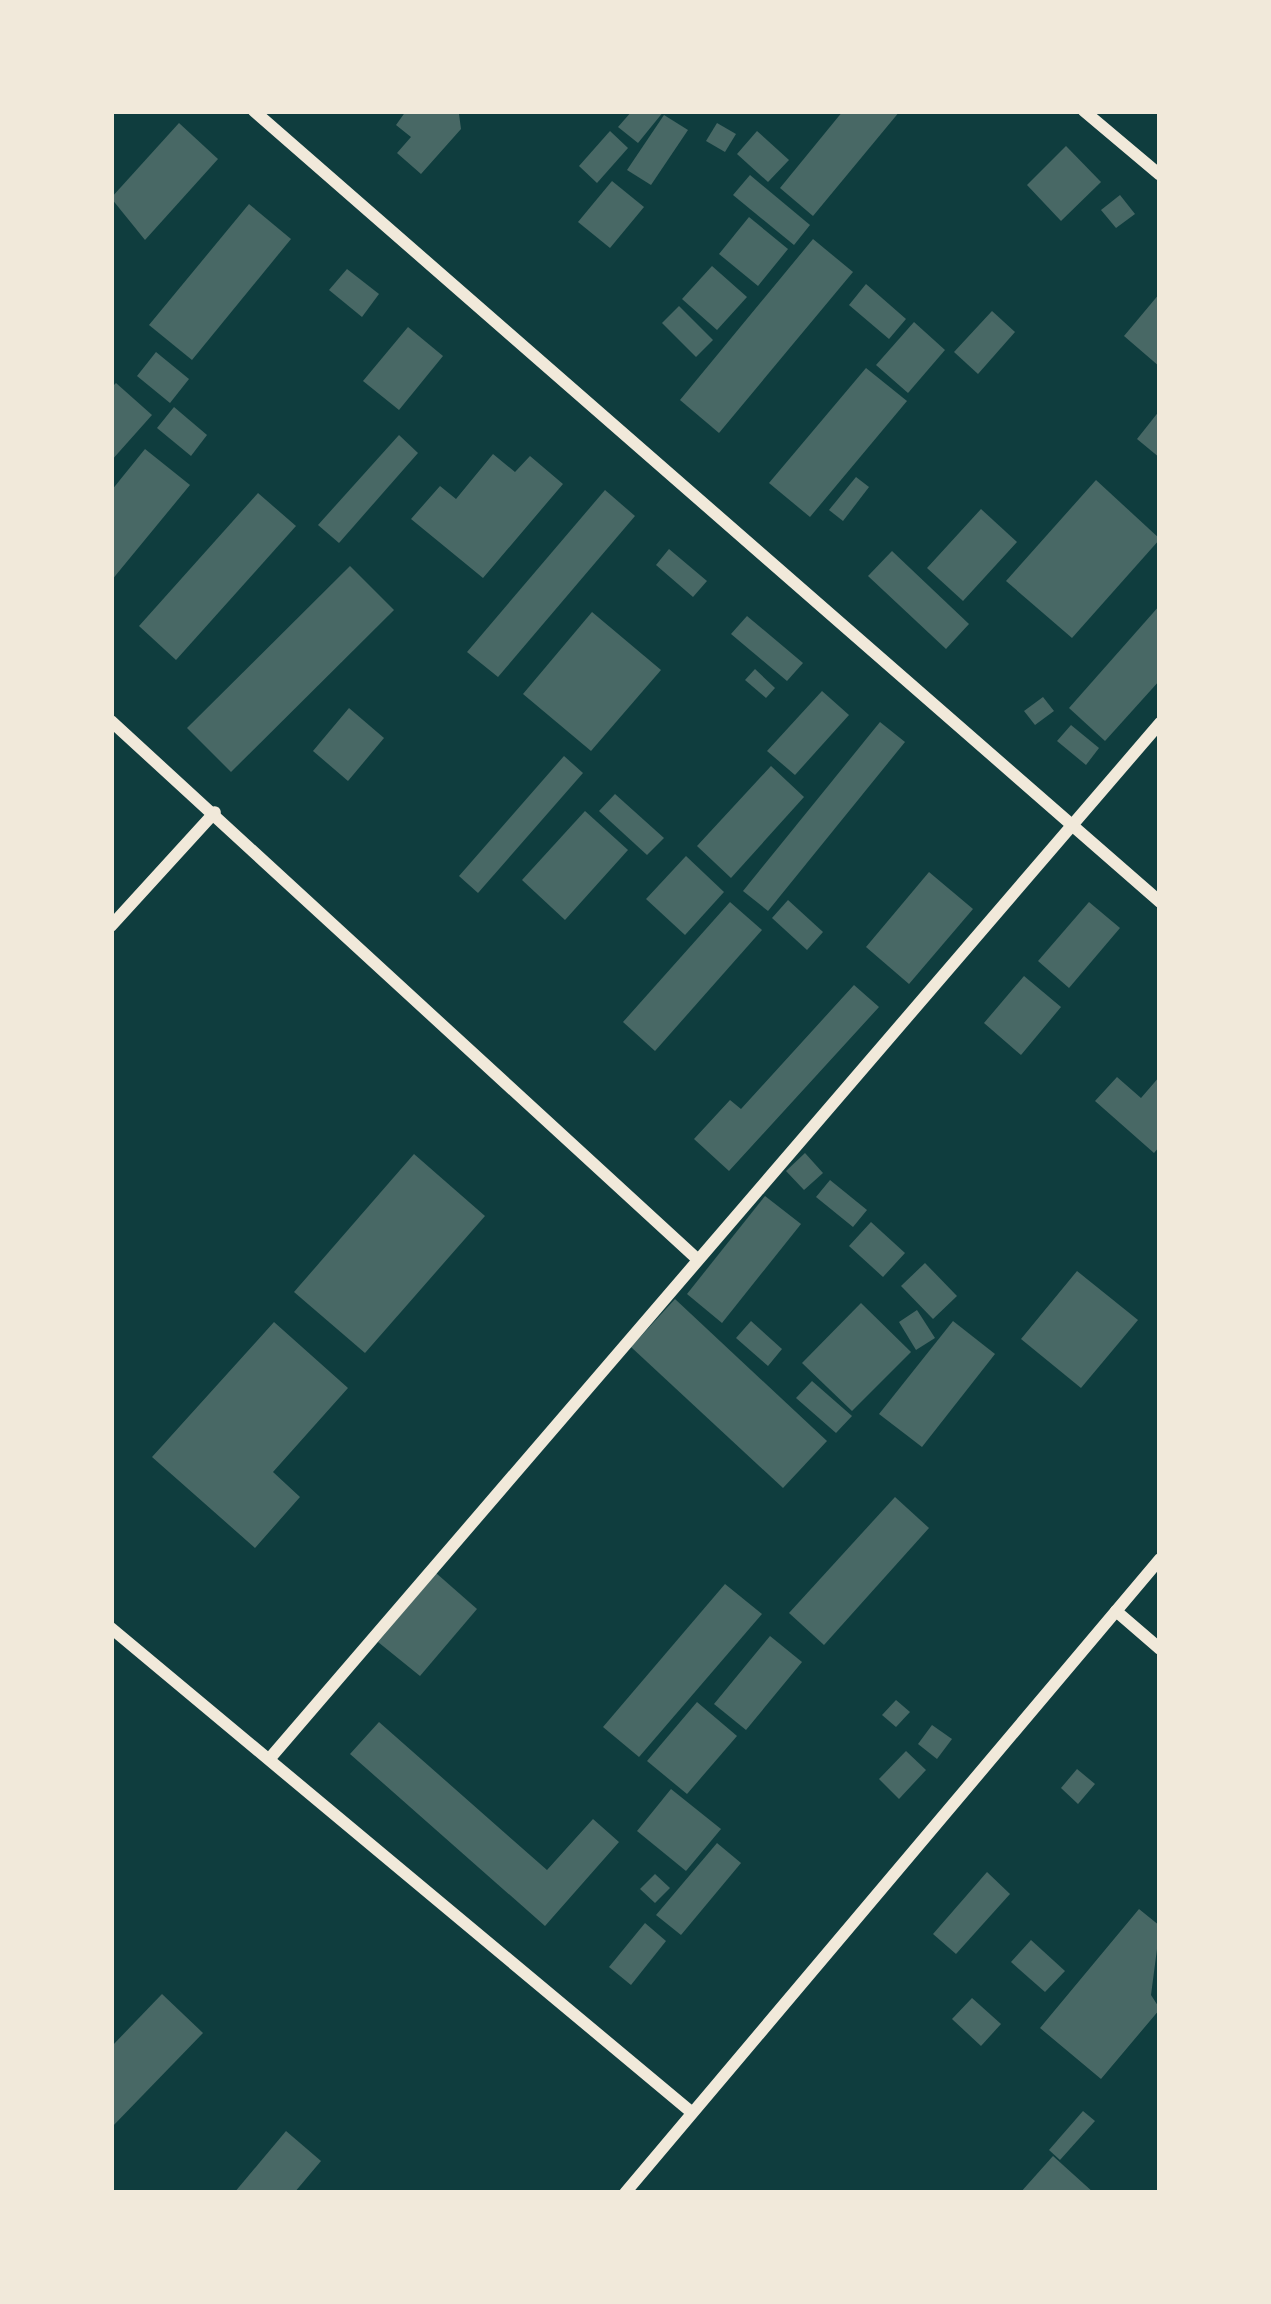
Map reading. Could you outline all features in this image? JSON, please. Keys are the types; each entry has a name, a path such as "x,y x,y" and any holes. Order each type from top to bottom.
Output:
{"street":[{"path":"254,111 1160,902"},
{"path":"1084,111 1160,175"},
{"path":"111,721 697,1258"},
{"path":"271,1757 1160,723"},
{"path":"111,926 215,812"},
{"path":"625,2193 689,2110 1160,1559"},
{"path":"1117,1610 1160,1649"},
{"path":"111,1628 689,2110"}],"building":[{"path":"406,111 459,114 461,129 421,174 397,153 411,137 396,125"},
{"path":"632,111 664,111 638,143 618,127"},
{"path":"843,111 900,111 813,216 780,188"},
{"path":"664,115 688,130 651,185 627,170"},
{"path":"179,123 218,159 145,240 111,198"},
{"path":"717,123 736,134 725,152 706,141"},
{"path":"610,131 628,148 597,183 579,166"},
{"path":"757,131 789,160 768,182 737,154"},
{"path":"1066,146 1101,182 1061,221 1027,185"},
{"path":"750,175 810,225 794,245 733,195"},
{"path":"612,181 644,207 610,248 578,222"},
{"path":"1120,195 1135,214 1116,228 1101,210"},
{"path":"249,204 291,239 192,360 149,325"},
{"path":"749,217 788,249 758,286 719,254"},
{"path":"813,239 853,272 719,433 680,400"},
{"path":"712,266 747,297 717,330 682,299"},
{"path":"347,269 379,294 362,317 329,290"},
{"path":"866,284 906,319 889,339 849,305"},
{"path":"1160,293 1160,367 1124,336"},
{"path":"679,306 713,340 696,357 662,323"},
{"path":"992,311 1015,332 978,374 954,352"},
{"path":"914,322 945,350 908,393 876,365"},
{"path":"408,327 443,356 399,410 363,381"},
{"path":"156,352 189,379 170,403 137,376"},
{"path":"866,368 907,401 810,517 769,483"},
{"path":"116,383 152,415 111,461 111,388"},
{"path":"174,407 207,435 191,456 157,428"},
{"path":"1160,410 1160,458 1137,439"},
{"path":"399,435 418,453 339,543 318,525"},
{"path":"145,449 190,485 111,581 111,491"},
{"path":"493,454 515,472 530,456 563,484 483,578 411,519 440,486 456,499"},
{"path":"856,477 869,487 843,521 829,510"},
{"path":"1096,480 1160,539 1072,638 1006,581"},
{"path":"605,490 635,516 498,677 467,652"},
{"path":"258,493 296,526 176,660 139,626"},
{"path":"981,509 1017,542 963,601 927,568"},
{"path":"669,549 707,581 693,597 656,565"},
{"path":"892,551 969,624 946,649 868,576"},
{"path":"350,566 394,610 231,772 187,728"},
{"path":"1160,605 1160,680 1105,741 1069,708"},
{"path":"592,612 661,670 591,751 523,694"},
{"path":"747,616 803,663 787,681 731,634"},
{"path":"755,669 775,688 766,698 745,680"},
{"path":"822,691 849,715 795,775 767,751"},
{"path":"1043,697 1054,711 1035,725 1024,711"},
{"path":"349,708 384,738 348,781 313,751"},
{"path":"880,722 905,742 768,911 743,891"},
{"path":"1071,725 1099,748 1086,765 1057,741"},
{"path":"564,756 583,773 478,893 459,876"},
{"path":"771,766 804,797 731,878 697,846"},
{"path":"615,794 664,838 647,855 599,811"},
{"path":"585,811 628,850 565,920 522,880"},
{"path":"686,856 724,892 685,935 646,899"},
{"path":"929,872 973,909 909,984 866,947"},
{"path":"788,900 823,932 807,950 772,918"},
{"path":"730,902 762,930 655,1051 623,1022"},
{"path":"1089,902 1120,928 1069,988 1038,961"},
{"path":"1024,976 1061,1007 1021,1055 984,1023"},
{"path":"854,985 879,1007 729,1171 694,1139 730,1100 741,1109"},
{"path":"1160,1076 1160,1146 1154,1153 1095,1101 1117,1077 1141,1098"},
{"path":"805,1153 823,1173 804,1190 786,1171"},
{"path":"414,1154 485,1216 365,1353 294,1292"},
{"path":"830,1180 867,1210 853,1227 816,1197"},
{"path":"765,1196 801,1224 722,1323 687,1294"},
{"path":"871,1222 905,1253 883,1277 849,1246"},
{"path":"925,1263 957,1296 933,1319 901,1286"},
{"path":"1077,1271 1138,1320 1081,1388 1021,1339"},
{"path":"675,1299 827,1441 783,1488 631,1347"},
{"path":"861,1303 911,1352 852,1411 802,1363"},
{"path":"917,1310 935,1338 916,1350 899,1322"},
{"path":"751,1321 782,1349 768,1366 736,1338"},
{"path":"953,1321 995,1354 922,1447 879,1414"},
{"path":"274,1322 348,1388 273,1472 300,1497 255,1548 152,1457"},
{"path":"812,1381 852,1416 836,1433 796,1398"},
{"path":"895,1497 929,1528 824,1645 789,1613"},
{"path":"436,1573 477,1609 420,1676 378,1642"},
{"path":"725,1584 762,1614 639,1757 603,1727"},
{"path":"770,1636 802,1662 746,1730 714,1704"},
{"path":"896,1700 910,1712 896,1727 882,1715"},
{"path":"697,1702 737,1736 687,1794 647,1761"},
{"path":"379,1722 547,1870 593,1819 619,1842 545,1926 350,1754"},
{"path":"932,1725 952,1739 937,1759 918,1744"},
{"path":"906,1751 926,1770 899,1799 879,1779"},
{"path":"1077,1769 1095,1784 1078,1804 1061,1788"},
{"path":"671,1789 721,1829 686,1871 637,1831"},
{"path":"717,1843 741,1863 681,1935 656,1915"},
{"path":"987,1872 1010,1894 956,1954 933,1934"},
{"path":"655,1874 670,1888 655,1903 640,1889"},
{"path":"1139,1909 1160,1926 1151,1995 1160,2009 1101,2079 1040,2028"},
{"path":"645,1923 666,1941 631,1985 609,1967"},
{"path":"1031,1940 1065,1971 1045,1992 1011,1962"},
{"path":"162,1994 203,2033 111,2128 111,2047"},
{"path":"972,1998 1001,2024 981,2046 952,2019"},
{"path":"1083,2111 1095,2121 1060,2160 1049,2150"},
{"path":"286,2131 321,2161 294,2193 234,2193"},
{"path":"1053,2156 1094,2193 1020,2193"}]}
